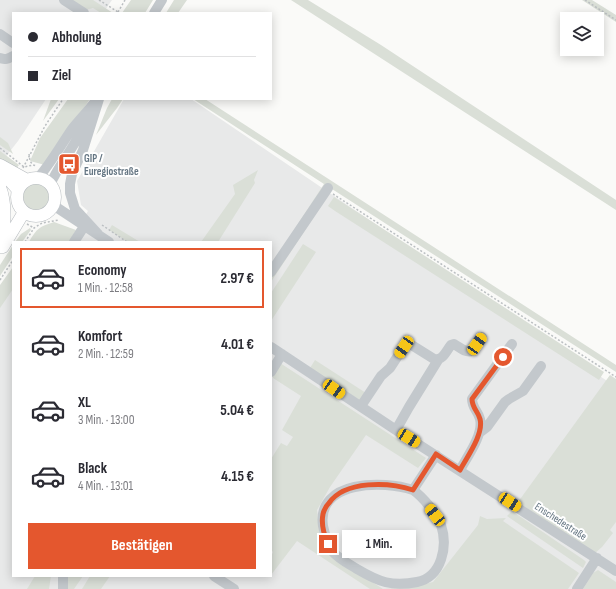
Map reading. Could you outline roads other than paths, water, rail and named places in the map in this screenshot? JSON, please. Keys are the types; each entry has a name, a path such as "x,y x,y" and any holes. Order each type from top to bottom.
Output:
{"main road":[{"path":"0,165 30,174 50,185 54,195 53,205 45,213 40,215 34,216 24,212 17,200 20,186 30,174"},
{"path":"0,174 11,182 18,190"},
{"path":"0,187 4,206 4,231 0,247"},
{"path":"0,252 24,212"}],"street":[{"path":"64,0 82,12"},
{"path":"155,12 162,0"},
{"path":"0,34 12,42"},
{"path":"0,58 9,59 12,57"},
{"path":"30,174 88,112 97,100"},
{"path":"98,100 83,150 72,174 70,193 75,209 98,234"},
{"path":"50,185 82,130 88,112"},
{"path":"272,271 327,189"},
{"path":"53,205 108,241"},
{"path":"75,241 85,225"},
{"path":"396,430 438,360 441,359 451,345 454,344 466,352 470,352 482,337"},
{"path":"361,406 379,378 390,368 405,345 410,344 438,360"},
{"path":"460,470 479,433 481,422 480,416 472,405 472,399 512,344"},
{"name":"Enschedestraße","path":"272,348 396,430 436,454 616,571"},
{"path":"272,370 282,354"},
{"path":"479,433 487,427 505,402 523,391 541,366"},
{"path":"413,490 436,454"},
{"path":"373,484 413,490 419,494 435,515 441,524 444,535 443,558 428,578 420,582 406,584 385,583 363,572 332,552 325,537 323,513 333,497 346,490 373,484"},
{"path":"577,589 597,558"},
{"path":"62,589 63,577"},
{"path":"216,577 234,589"}],"place":[{"name":"GIP / Euregiostraße","path":"69,164"}]}
